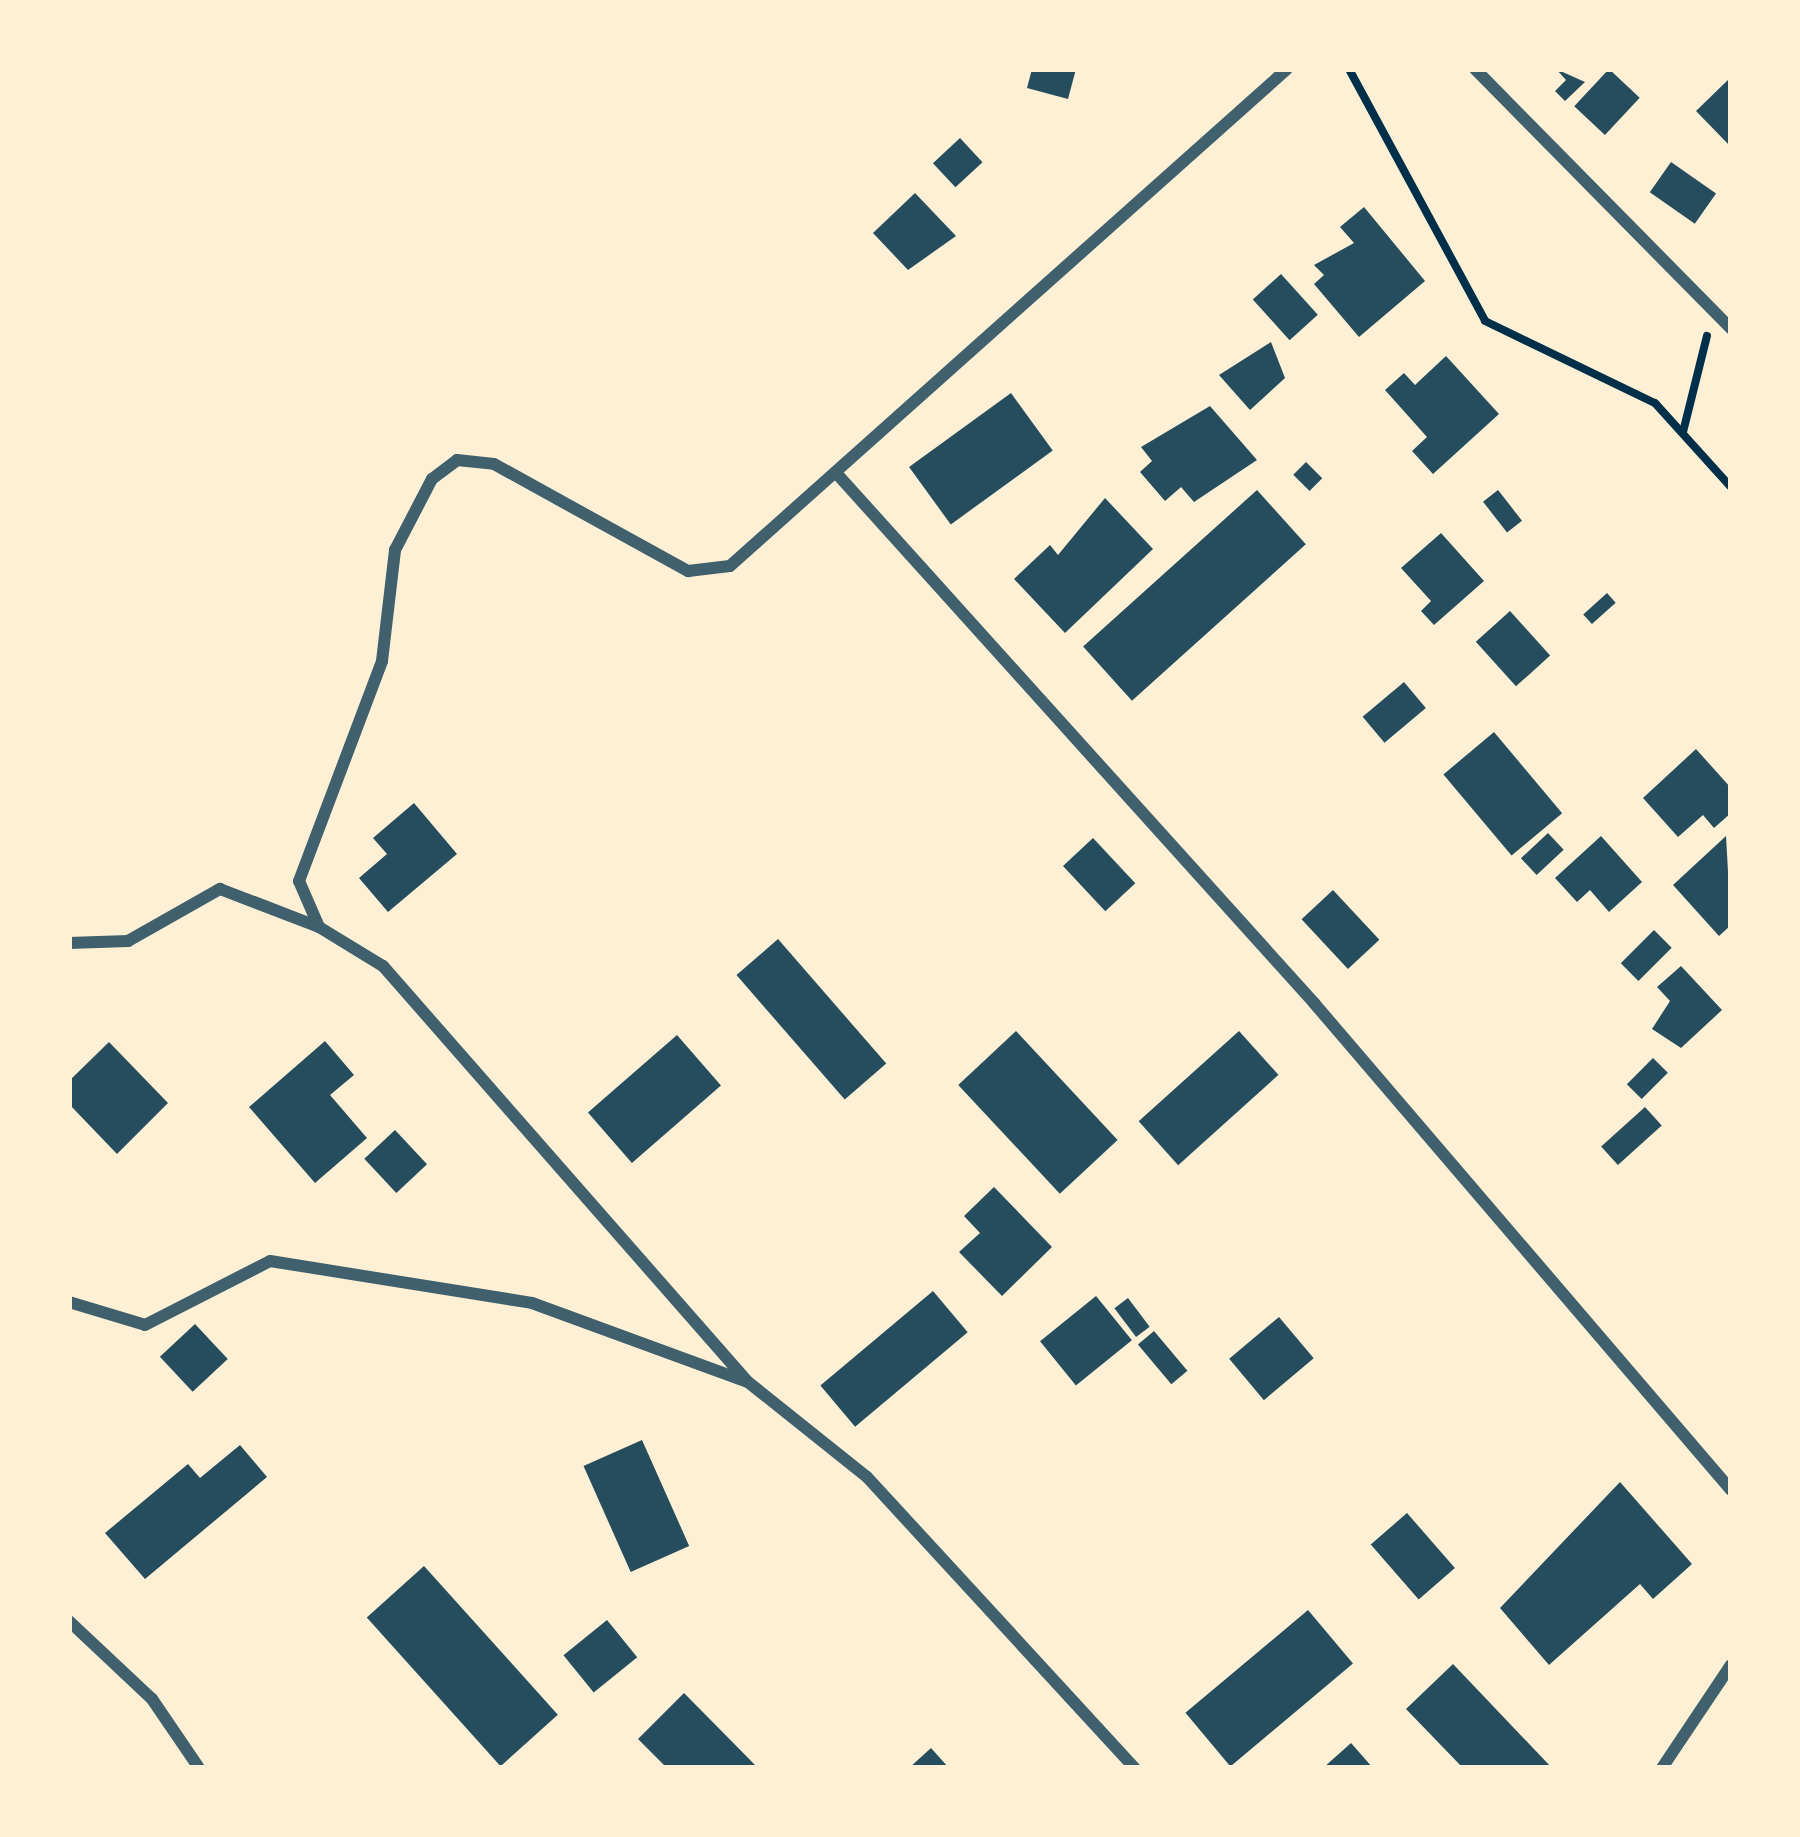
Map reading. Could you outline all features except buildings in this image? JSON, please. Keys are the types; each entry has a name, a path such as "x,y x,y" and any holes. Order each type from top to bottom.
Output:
{"street":[{"path":"319,927 299,881 382,661 395,550 431,479 458,460 494,464 623,542 710,573 838,475 1287,69"},
{"path":"1475,69 1731,329"},
{"path":"838,475 1731,1490"},
{"path":"69,943 128,941 220,890 319,927 383,966 748,1382 867,1478 1135,1768"},
{"path":"69,1302 145,1325 270,1261 532,1303 748,1382"},
{"path":"69,1621 152,1699 199,1768"},
{"path":"1662,1768 1731,1665"}],"path":[{"path":"1349,69 1485,321 1655,403 1731,487"},
{"path":"1683,434 1713,309"}]}
